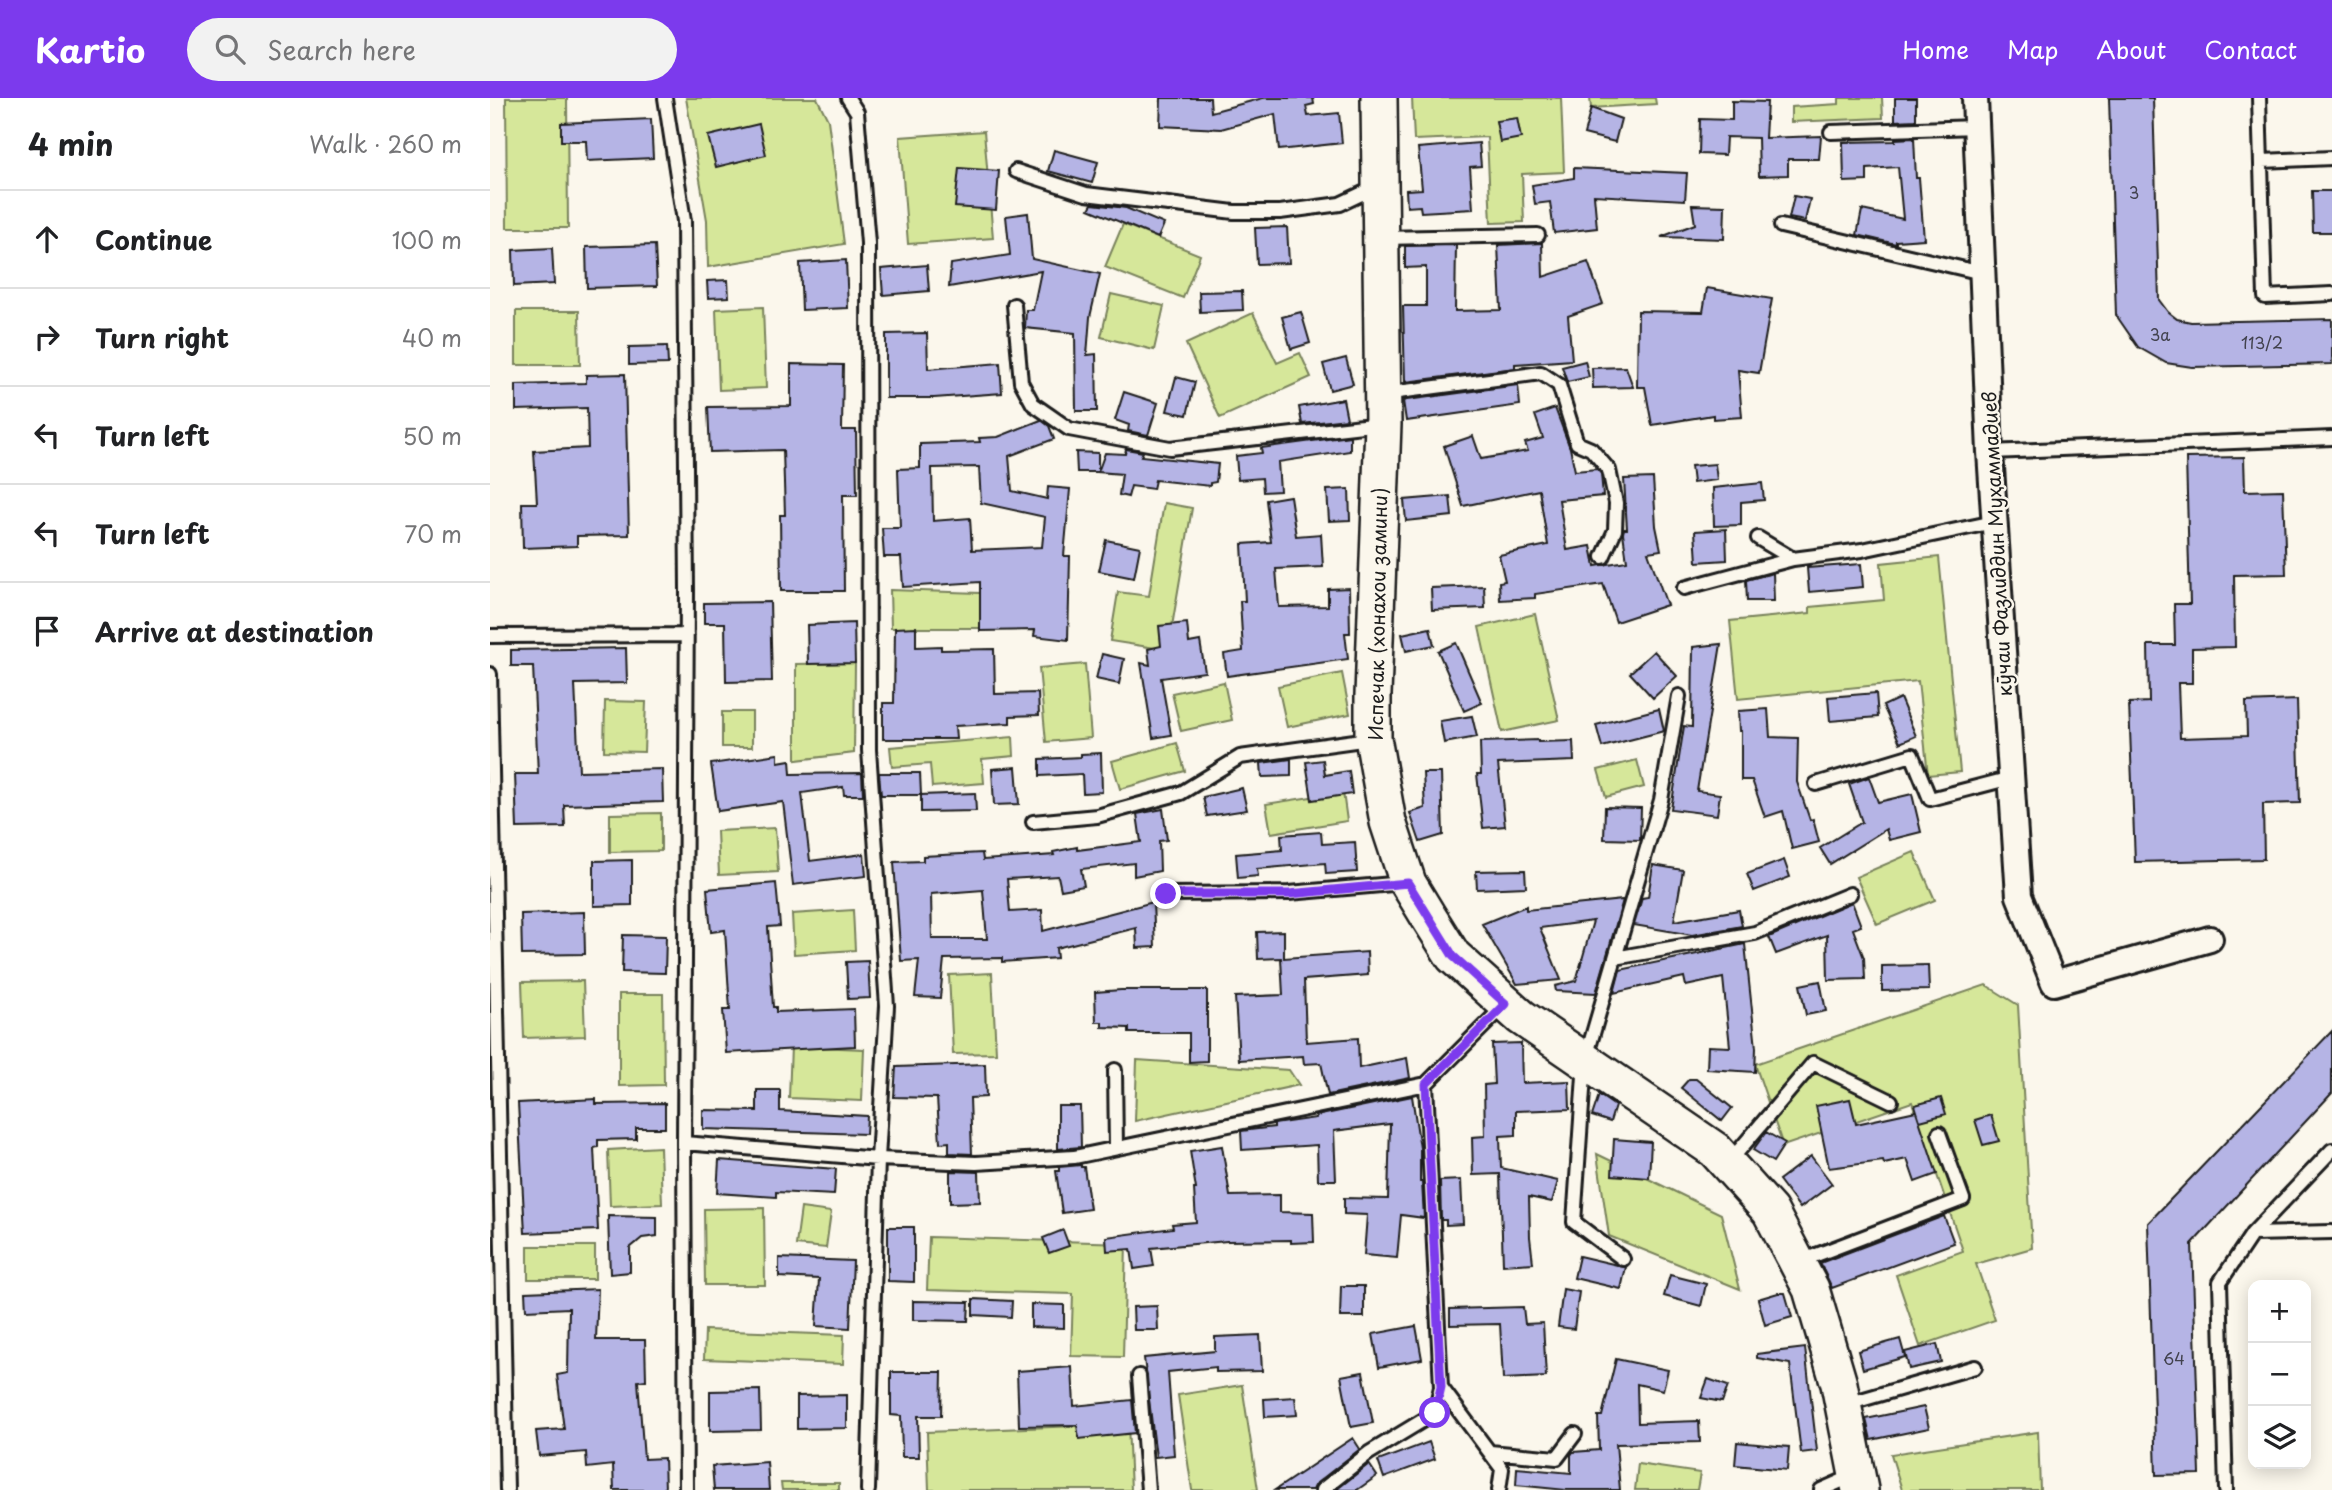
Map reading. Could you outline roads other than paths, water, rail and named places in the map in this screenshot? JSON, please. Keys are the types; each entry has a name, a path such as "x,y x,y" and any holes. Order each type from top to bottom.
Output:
{"street":[{"name":"Испечак (хонахои замини)","path":"1379,98 1383,409 1373,738 1388,822 1408,883 1453,956 1521,1017 1714,1150 1770,1211 1811,1289 1839,1384 1858,1482"},
{"name":"кӯчаи Фазлиддин Муҳаммадиев","path":"1975,98 1990,452 2019,896 2054,983 2210,939"}],"lane":[{"path":"665,98 684,221 687,635 684,1143 687,1490"},
{"path":"848,98 857,112 868,243 869,750 887,1006 878,1159 868,1490"},
{"path":"2259,98 2265,297 2332,294"},
{"path":"1830,132 1976,127"},
{"path":"2262,161 2332,158"},
{"path":"1016,171 1086,194 1234,212 1280,212 1340,204 1380,185"},
{"path":"1781,226 1982,273"},
{"path":"1381,238 1538,235"},
{"path":"1014,305 1021,382 1024,393 1032,404 1069,429 1170,448 1383,409 1541,373 1559,385 1577,443 1591,449 1609,470 1616,503 1615,530 1603,557"},
{"path":"1990,452 2332,438"},
{"path":"1684,588 1793,559 1862,550 1994,522"},
{"path":"1758,538 1793,559"},
{"path":"490,636 687,635"},
{"path":"490,674 507,1490"},
{"path":"1623,1259 1574,1222 1585,1061 1661,800 1679,696"},
{"path":"1033,822 1097,816 1181,793 1240,757 1373,738"},
{"path":"1816,785 1912,755 1930,799 2011,778"},
{"path":"1166,894 1289,894 1408,883"},
{"path":"1615,958 1755,933 1850,894"},
{"path":"684,1143 878,1159 976,1163 1074,1157 1426,1084 1506,1004"},
{"path":"1727,1164 1812,1063 1891,1101"},
{"path":"1115,1070 1116,1148"},
{"path":"1322,1490 1369,1453 1435,1413 1441,1387 1426,1084"},
{"path":"1797,1263 1963,1199 1939,1133"},
{"path":"2226,1490 2220,1282 2252,1234 2332,1150"},
{"path":"2252,1234 2332,1232"},
{"path":"1843,1406 1975,1367"},
{"path":"1139,1376 1148,1490"},
{"path":"1441,1387 1502,1469 1499,1490"},
{"path":"1490,1452 1557,1458 1574,1434"},
{"path":"1821,1490 1858,1482"}]}
